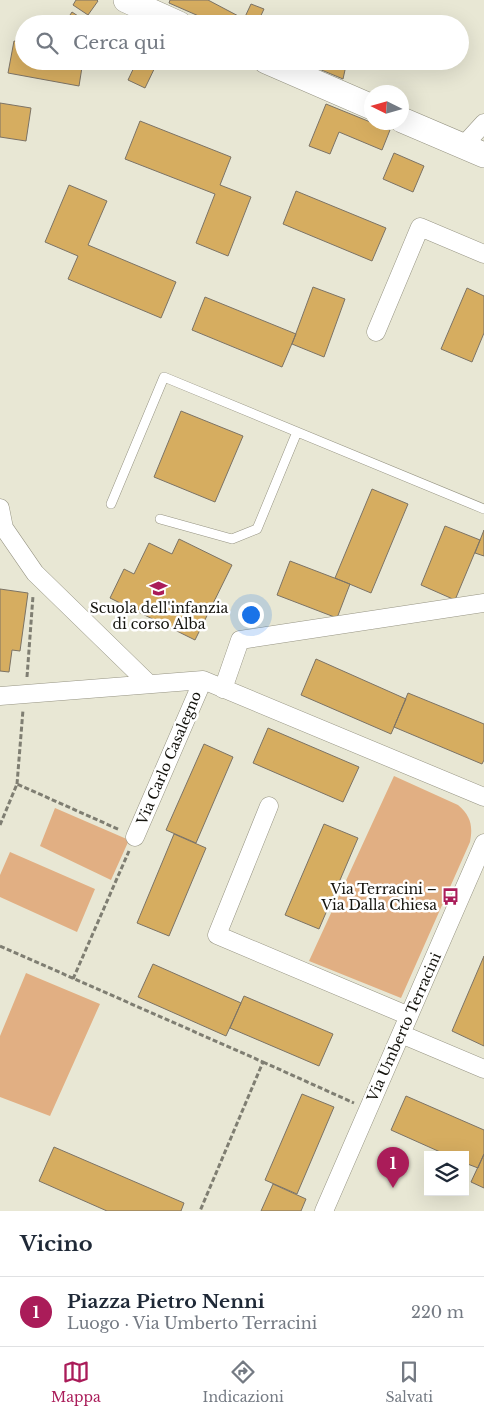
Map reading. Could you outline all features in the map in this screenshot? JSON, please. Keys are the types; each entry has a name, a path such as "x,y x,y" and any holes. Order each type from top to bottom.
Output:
{"street":[{"path":"126,0 159,15"},
{"path":"287,70 364,104"},
{"path":"409,123 474,151 484,123"},
{"path":"376,332 420,227 484,254"},
{"path":"0,508 4,528 35,573 149,684"},
{"path":"223,689 240,640 484,603"},
{"path":"0,696 203,680 484,797"},
{"name":"Via Carlo Casalegno","path":"135,837 203,680"},
{"path":"269,806 217,935 409,1016"},
{"name":"Via Umberto Terracini","path":"324,1211 484,846"},
{"path":"401,1034 484,1069"}],"lane":[{"path":"111,504 164,377 484,509"},
{"path":"160,519 232,539 257,529 297,432"}],"path":[{"path":"0,825 17,784 135,837 73,978"},
{"path":"0,946 368,1110"},
{"path":"200,1211 263,1062"}],"shaded area":[{"path":"394,776 458,805 468,817 471,831 470,842 401,998 309,961"},
{"path":"55,808 129,840 111,880 40,846"},
{"path":"10,852 95,889 77,932 0,897 0,875"},
{"path":"26,973 100,1004 50,1116 0,1097 0,1036"}],"building":[{"path":"76,0 98,1 88,15 73,5"},
{"path":"170,0 208,0 236,15 196,15 169,3"},
{"path":"251,4 264,9 261,15 246,15"},
{"path":"14,41 15,70 82,70 79,86 8,73"},
{"path":"133,70 154,70 145,88 128,80"},
{"path":"322,70 345,70 343,79"},
{"path":"0,103 31,108 26,141 0,137"},
{"path":"326,104 364,119 364,130 390,130 382,150 339,132 330,154 309,146"},
{"path":"140,121 231,157 220,185 251,197 228,256 196,243 215,194 125,159"},
{"path":"394,153 424,166 413,192 383,179"},
{"path":"69,185 107,201 88,245 176,282 161,318 68,279 78,256 45,242"},
{"path":"296,191 386,228 372,261 283,224"},
{"path":"313,287 345,299 324,357 292,344"},
{"path":"467,288 484,296 484,333 472,362 441,349"},
{"path":"205,297 296,334 282,367 192,330"},
{"path":"181,411 243,436 215,502 154,477"},
{"path":"372,489 408,504 371,593 335,578"},
{"path":"445,526 480,540 455,600 421,585"},
{"path":"484,530 484,556 475,553"},
{"path":"179,539 232,565 195,640 110,598 124,569 134,574 149,543 172,554"},
{"path":"290,561 350,584 337,618 277,595"},
{"path":"0,589 28,593 20,651 12,650 9,672 0,671"},
{"path":"316,659 406,699 391,734 301,695"},
{"path":"408,693 484,724 484,760 482,764 394,727"},
{"path":"268,728 359,767 343,802 253,763"},
{"path":"204,744 233,757 196,843 166,830"},
{"path":"324,824 358,838 319,929 285,915"},
{"path":"174,834 206,848 169,936 137,923"},
{"path":"484,956 484,1046 452,1031"},
{"path":"153,964 241,1003 226,1036 138,997"},
{"path":"244,996 333,1034 319,1066 230,1028"},
{"path":"302,1094 334,1107 297,1194 265,1180"},
{"path":"406,1096 484,1130 484,1154 478,1168 469,1165 469,1151 438,1151 391,1130"},
{"path":"54,1147 184,1203 181,1211 107,1211 39,1181"},
{"path":"484,1154 484,1188 471,1182"},
{"path":"273,1184 306,1199 301,1211 261,1211"}],"place":[{"name":"Scuola dell'infanzia di corso Alba","path":"159,588"},
{"name":"Via Terracini – Via Dalla Chiesa","path":"451,897"},
{"name":"Piazza Pietro Nenni","path":"393,1188"}]}
